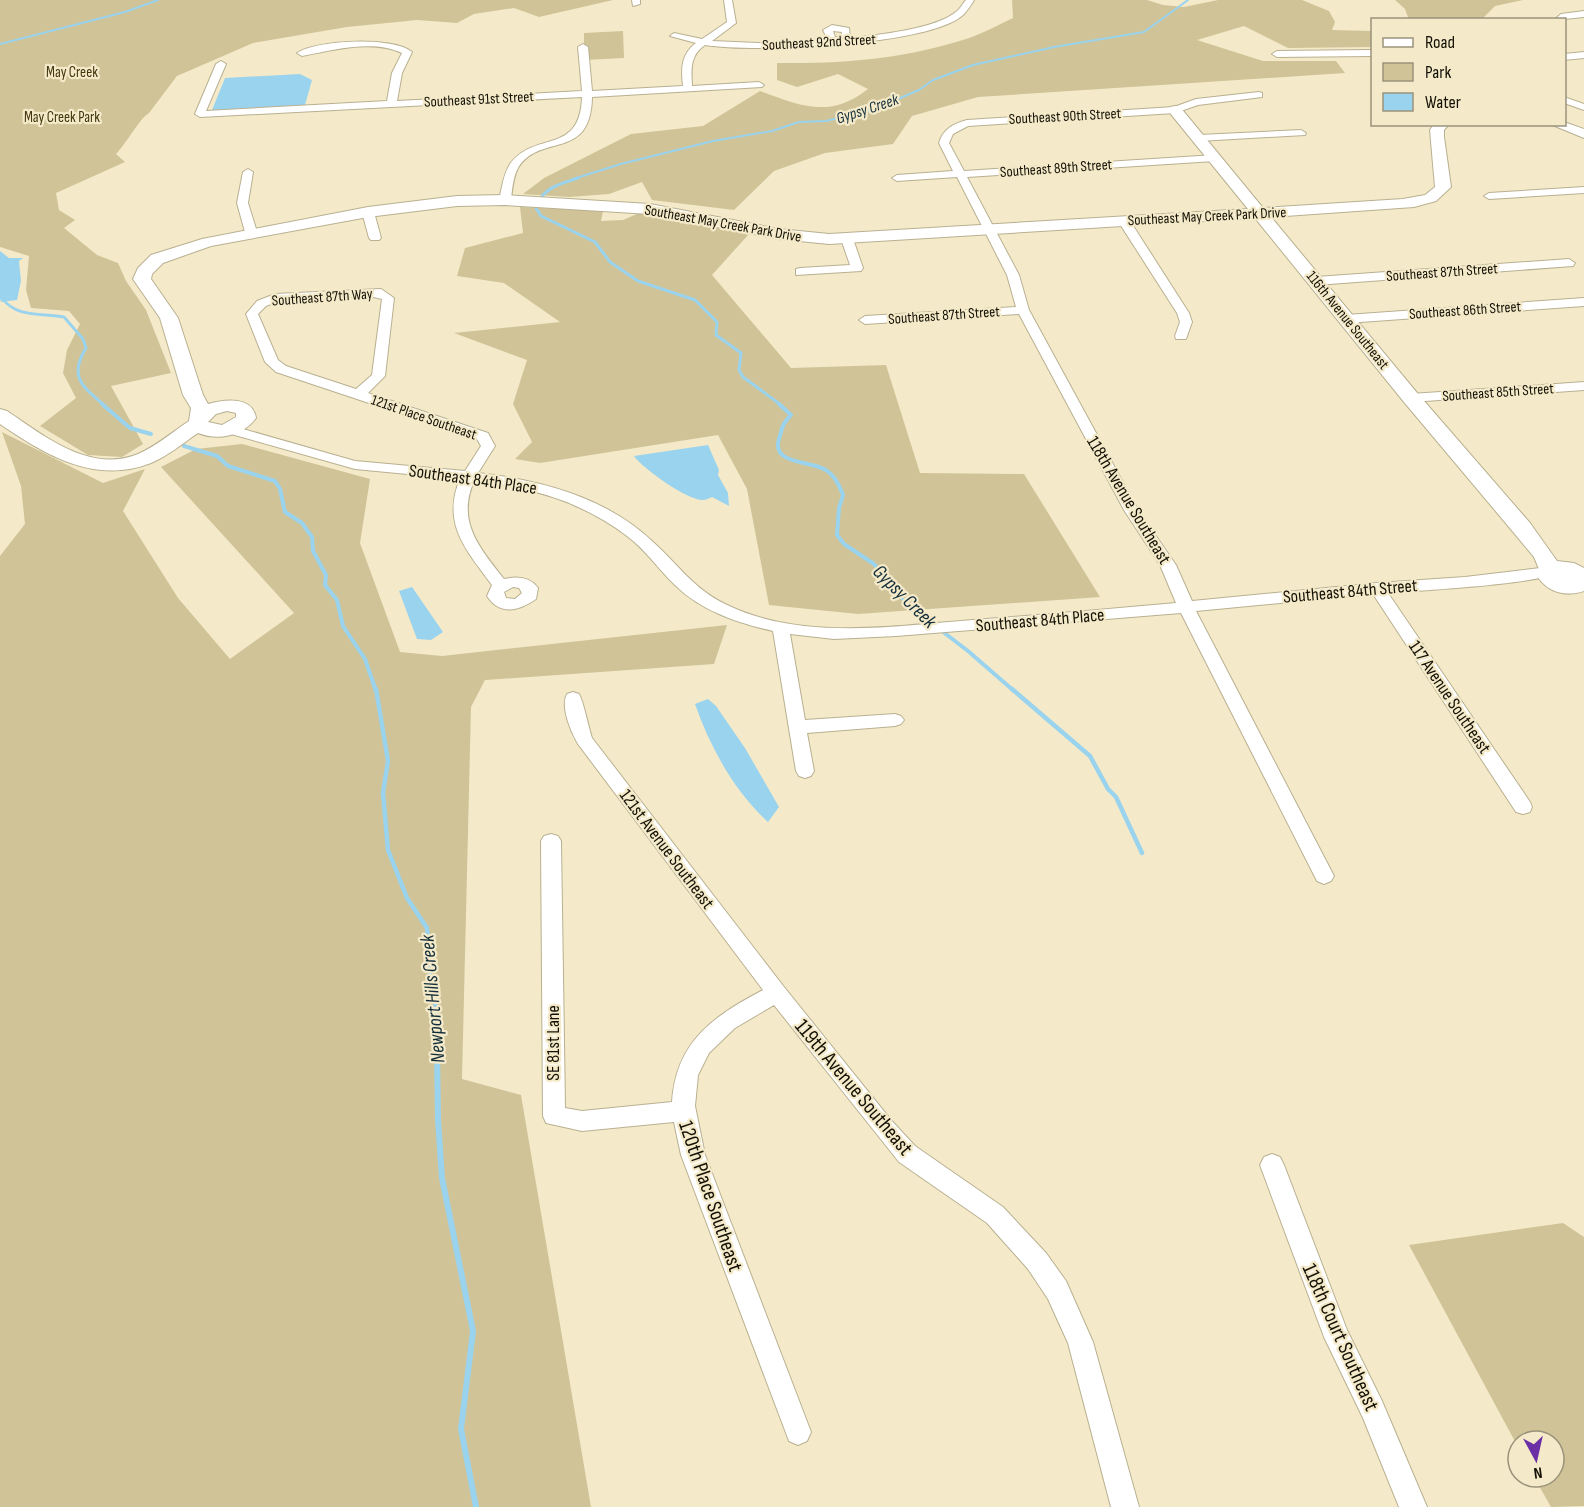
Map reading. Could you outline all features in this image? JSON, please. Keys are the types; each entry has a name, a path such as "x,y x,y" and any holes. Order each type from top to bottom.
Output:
{"street":[{"path":"688,89 685,70 687,57 694,47 732,23 728,0"},
{"name":"Southeast 92nd Street","path":"674,36 704,42 751,46 840,42 892,36 962,14 968,8 970,0"},
{"path":"1561,18 1584,14"},
{"path":"302,53 362,45 388,45 402,49 407,52 397,73 392,104"},
{"path":"505,200 510,174 520,160 570,136 580,128 585,117 586,94 583,47"},
{"path":"1277,54 1371,53"},
{"name":"Southeast 91st Street","path":"221,64 200,114 759,85"},
{"name":"Southeast 90th Street","path":"956,126 984,121 1175,110 1196,102 1259,95"},
{"path":"1566,101 1584,107"},
{"name":"116th Avenue Southeast","path":"1175,110 1411,398 1544,556 1569,579 1584,607"},
{"path":"1566,124 1584,129"},
{"name":"118th Avenue Southeast","path":"956,126 945,137 944,143 1013,275 1023,310 1131,510 1168,565 1186,607 1324,876"},
{"name":"Southeast May Creek Park Drive","path":"217,423 201,408 191,388 169,318 165,309 144,283 144,272 157,259 171,253 251,232 446,202 505,200 650,209 791,236 847,239 1389,205 1427,200 1440,192 1443,187 1437,130 1440,126"},
{"path":"1562,126 1584,134"},
{"path":"1198,138 1301,133"},
{"name":"Southeast 89th Street","path":"897,178 1215,158"},
{"path":"249,172 242,193 241,205 251,232"},
{"path":"1489,196 1584,190"},
{"path":"368,213 375,238"},
{"path":"1124,222 1183,313 1186,322 1181,336"},
{"path":"800,272 857,268 847,239"},
{"name":"Southeast 87th Street","path":"1316,281 1569,263"},
{"name":"Southeast 87th Way","path":"263,301 322,295 381,293 388,298 378,376 358,394"},
{"name":"121st Place Southeast","path":"263,301 255,307 252,314 272,362 281,369 483,436 488,446 484,458 469,475 460,501 461,527 467,540 501,586"},
{"name":"Southeast 86th Street","path":"1346,319 1584,302"},
{"name":"Southeast 87th Street","path":"865,320 1023,310"},
{"name":"Southeast 85th Street","path":"1411,398 1584,386"},
{"path":"0,416 38,440 88,465 120,467 197,435 217,423 247,414 241,407 215,402 191,388"},
{"path":"217,423 212,408 228,405"},
{"name":"Southeast 84th Place","path":"217,423 338,462 383,469 399,468 469,475 537,487 584,503 640,538 680,582 708,602 734,615 781,629 834,634 907,631 1186,607"},
{"name":"Southeast 84th Street","path":"1186,607 1377,588 1514,578 1569,579"},
{"name":"117 Avenue Southeast","path":"1377,588 1523,807"},
{"path":"781,629 805,771"},
{"name":"121st Avenue Southeast","path":"573,698 576,718 584,740 777,993"},
{"path":"798,728 895,720"},
{"name":"SE 81st Lane","path":"551,841 554,1116 582,1121 683,1111"},
{"name":"120th Place Southeast","path":"777,993 727,1022 714,1032 701,1048 692,1061 687,1077 683,1111 693,1155 798,1432"},
{"name":"119th Avenue Southeast","path":"777,993 907,1154 995,1215 1037,1261 1057,1290 1080,1342 1125,1507"},
{"name":"118th Court Southeast","path":"1272,1165 1337,1337 1373,1410 1413,1507"}],"green space":[{"name":"May Creek","path":"0,0 613,0 539,17 514,8 474,14 457,23 417,20 347,27 253,43 177,76 116,154 125,162 56,193 59,210 75,220 64,228 97,255 118,263 126,281 146,310 171,373 111,386 143,444 122,457 88,455 40,426 76,398 63,373 67,350 80,324 69,311 31,308 26,290 29,256 0,247"},
{"path":"1012,0 1147,0 1163,5 1184,7 1218,0 1302,0 1329,11 1335,22 1332,30 1371,31 1371,47 1288,48 1244,26 1197,40 1263,61 1336,61 1345,73 978,97 912,116 893,144 825,153 774,171 734,210 652,200 642,182 609,194 569,197 523,194 544,178 631,134 703,126 760,91 802,105 828,107 841,104 868,89 838,74 797,87 777,80 777,63 825,62 896,56 966,39 1013,18"},
{"path":"1395,0 1523,0 1495,6 1483,18 1408,18 1405,9"},
{"path":"623,31 624,58 584,60 584,33"},
{"path":"520,207 603,211 601,221 623,220 637,214 648,214 749,234 712,275 791,368 886,365 920,473 1024,474 1100,597 858,614 769,605 747,489 718,435 540,463 515,459 532,442 513,404 527,360 454,333 560,322 504,283 457,276 465,248 523,233"},
{"path":"2,432 103,483 145,469 123,511 178,598 230,659 294,613 161,467 196,449 242,444 370,479 360,543 400,652 442,656 727,625 714,664 485,680 471,707 462,1079 521,1095 591,1507 0,1507 0,556 25,524 21,486"},
{"path":"1563,1223 1584,1237 1584,1506 1551,1507 1541,1489 1566,1489 1566,1429 1508,1429 1409,1245"}],"water":[{"path":"300,74 312,80 305,105 212,110 225,78"},
{"path":"0,251 9,258 23,258 19,261 21,281 17,300 1,302"},
{"path":"708,445 719,470 718,475 728,493 729,506 712,497 703,500 696,499 677,490 655,475 634,456"},
{"path":"412,587 443,632 431,640 417,639 399,591"},
{"path":"708,699 716,706 745,748 779,807 768,822 744,797 724,768 708,736 695,704"}],"waterway":[{"name":"May Creek","path":"0,44 125,12 158,0"},
{"name":"Gypsy Creek","path":"573,179 621,164 713,141 772,131 799,122 826,121 872,110 919,90 933,80 973,65 1054,47 1144,32 1188,0"},
{"name":"Gypsy Creek","path":"540,199 552,188 578,178"},
{"name":"Gypsy Creek","path":"537,205 536,208 541,216 595,242 610,262 638,281 695,300 717,322 716,335 741,353 739,370 743,377 781,405"},
{"name":"Newport Hills Creek","path":"2,298 14,309 22,312 64,317 83,339 86,348 78,367 80,381 104,405"},
{"name":"Newport Hills Creek","path":"102,404 130,428 151,434"},
{"name":"Gypsy Creek","path":"779,404 791,415 784,424 779,439 778,447 781,453 793,460 828,471 840,487 843,495 839,508 837,535 844,544 874,564 908,605 968,651 1014,691"},
{"name":"Newport Hills Creek","path":"184,446 217,456 228,466 275,481 280,489 285,512 302,523 312,537 313,551 326,575 325,585 337,600 343,626 365,659 376,691"},
{"name":"Newport Hills Creek","path":"376,689 388,761 383,793 388,850 407,898 427,928 430,974 437,1015 437,1050"},
{"name":"Gypsy Creek","path":"1012,689 1090,756 1108,789 1116,797 1142,853"},
{"name":"Newport Hills Creek","path":"437,1050 442,1178 473,1331 461,1429 476,1507"}],"park label":[{"name":"May Creek Park","path":"62,117"}]}
